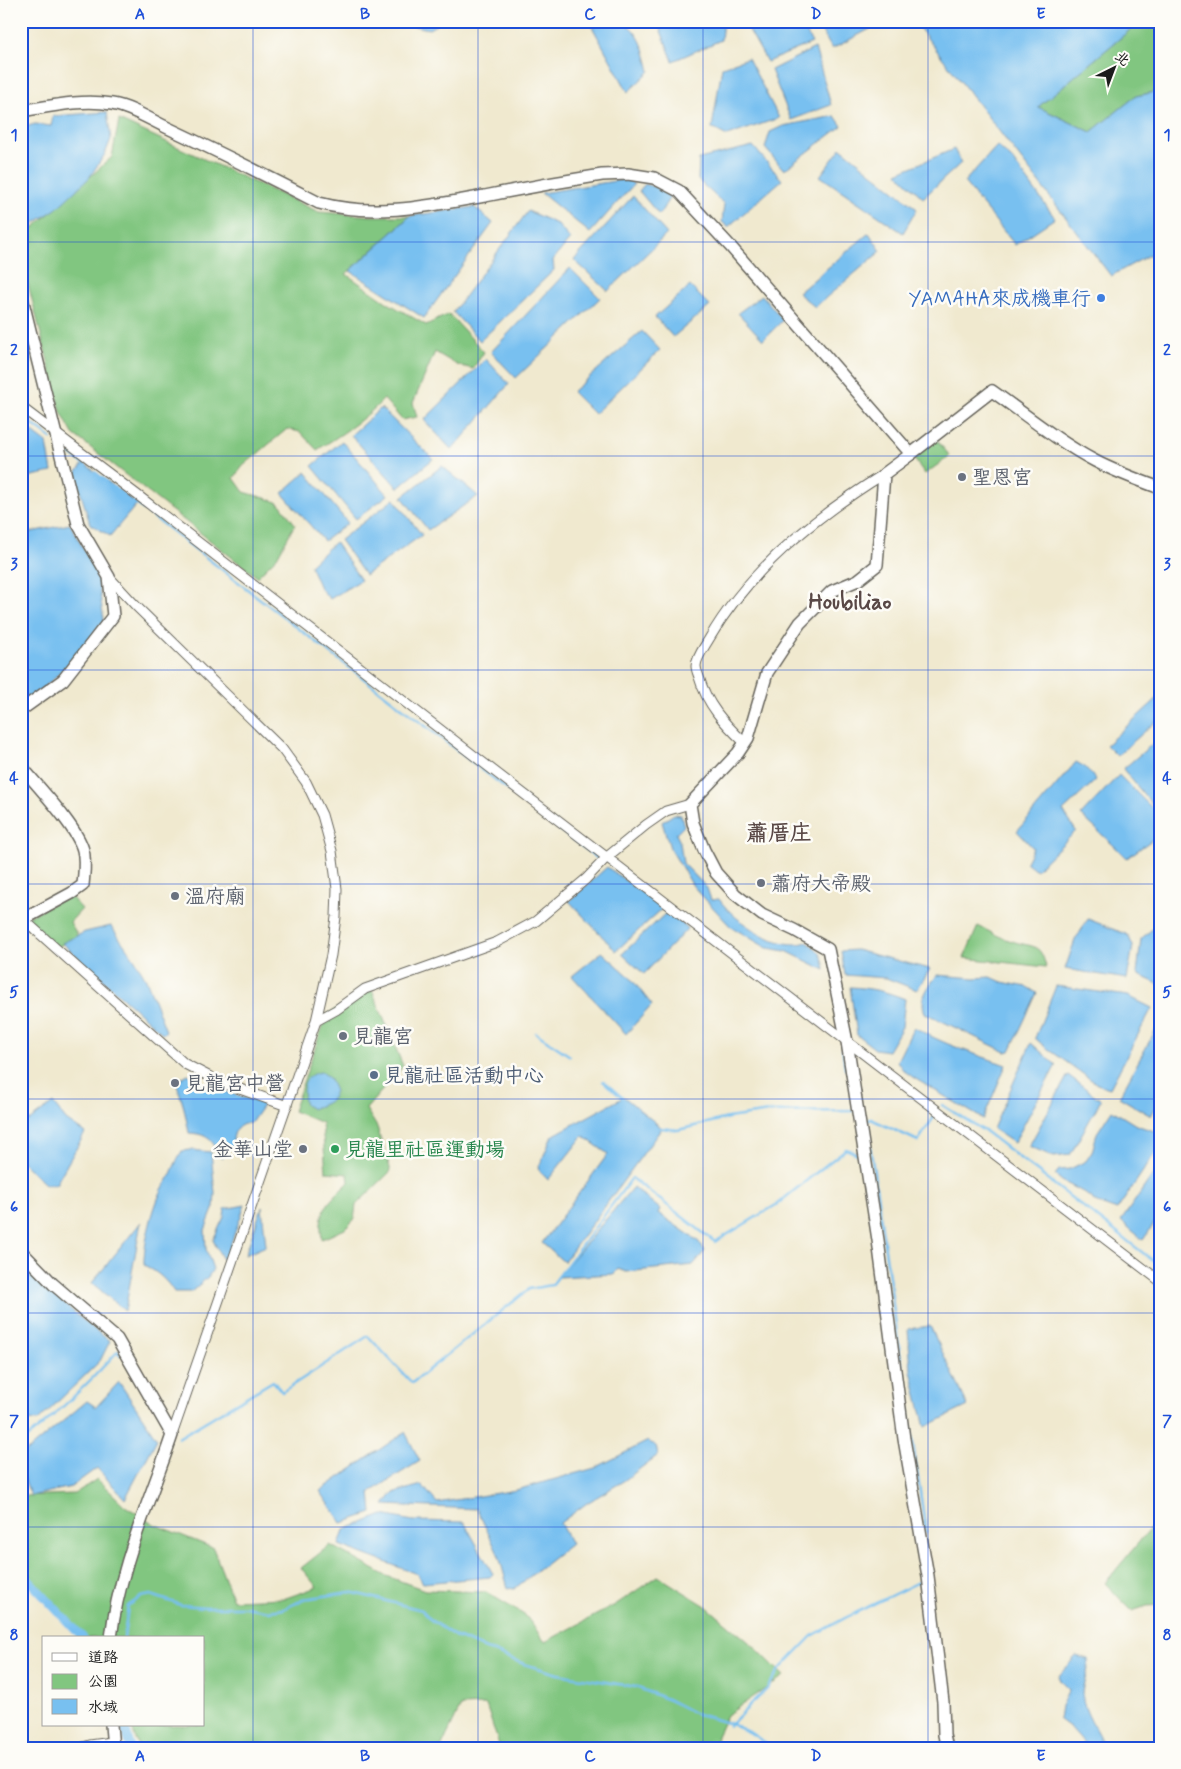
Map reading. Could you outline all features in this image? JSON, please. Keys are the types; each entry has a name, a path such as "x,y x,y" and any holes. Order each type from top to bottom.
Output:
{"street":[{"path":"21,111 62,103 113,104 164,126 318,203 363,210 399,210 602,175 628,174 654,178 679,191 911,454"},
{"path":"21,294 78,524 109,577 136,606 282,749 306,782 322,815 332,851 337,888 336,918 331,955 316,1021 288,1106 138,1530 123,1576 111,1636"},
{"path":"744,742 724,723 711,706 696,666 724,614 764,568 795,537 848,496 884,474 911,454 992,391 1060,440 1094,460 1124,475 1160,488"},
{"path":"21,407 1160,1282"},
{"path":"316,1021 336,1010 365,989 497,942 536,921 586,879 607,857 666,810 690,804 738,752 748,738 767,673 800,623 832,591 858,580 877,565 884,474"},
{"path":"21,710 63,680 113,616 109,577"},
{"path":"21,766 74,831 83,849 85,865 83,885 22,922 185,1064 218,1081 288,1106"},
{"path":"690,804 693,823 704,850 716,873 735,894 762,915 828,949 847,1042 878,1240 904,1439 928,1576 944,1702 944,1735 947,1748"},
{"path":"21,1251 53,1284 117,1339 172,1435"},
{"path":"80,1748 90,1745 112,1745 111,1726"}],"green space":[{"path":"1135,21 1160,21 1160,91 1136,96 1091,132 1038,107 1137,24"},
{"path":"119,120 319,212 372,216 410,216 346,274 388,303 426,325 449,314 484,352 473,369 457,365 435,352 413,403 417,417 402,420 384,399 343,433 317,450 300,432 287,429 243,466 234,478 244,492 280,504 295,524 277,557 257,577 73,434 61,412 21,257 21,239 112,157"},
{"path":"934,437 950,456 925,474 911,455"},
{"path":"69,895 82,909 70,922 78,936 56,948 24,919"},
{"path":"978,926 1003,938 1038,949 1046,967 964,958"},
{"path":"372,990 403,1066 366,1109 377,1127 391,1171 356,1205 354,1220 345,1229 322,1239 321,1220 323,1213 330,1201 349,1182 348,1174 326,1172 322,1123 293,1111 327,1014"},
{"path":"97,1479 125,1506 156,1525 213,1548 233,1600 286,1598 317,1587 301,1568 330,1545 384,1575 425,1590 486,1592 526,1616 545,1642 615,1605 658,1576 706,1606 756,1648 784,1676 727,1715 717,1736 715,1748 500,1748 486,1705 461,1706 441,1748 139,1748 131,1726 205,1726 205,1636 79,1636 21,1570 21,1496 74,1494"},
{"path":"1153,1525 1160,1526 1160,1605 1147,1606 1132,1611 1105,1583"}],"water":[{"path":"391,21 443,21 429,29"},
{"path":"589,21 617,21 625,23 640,41 650,71 628,92"},
{"path":"657,21 723,21 721,40 673,61"},
{"path":"744,21 800,21 812,43 767,62"},
{"path":"816,21 885,21 832,49"},
{"path":"914,21 1135,21 1137,24 1038,107 1091,132 1136,96 1160,91 1160,249 1111,276"},
{"path":"815,48 831,105 791,120 771,70"},
{"path":"748,58 779,118 727,136 712,128 722,67"},
{"path":"107,112 111,139 105,154 89,178 56,209 24,230 21,228 21,128 35,124 51,126 53,116"},
{"path":"835,116 842,126 784,170 765,148 770,132 783,126"},
{"path":"753,146 782,180 728,227 722,222 724,204 698,180 699,159"},
{"path":"997,146 1012,159 1055,218 1015,245 964,182"},
{"path":"841,148 917,209 903,233 820,176"},
{"path":"954,149 961,163 923,198 897,173"},
{"path":"627,179 634,184 590,233 541,193"},
{"path":"645,184 657,188 670,197 659,215 639,191"},
{"path":"633,196 667,234 608,291 574,260"},
{"path":"474,207 493,223 424,318 350,271 410,216"},
{"path":"528,211 557,224 570,239 553,260 554,270 480,341 453,312"},
{"path":"869,233 881,251 815,307 798,293"},
{"path":"570,268 600,298 516,378 491,352"},
{"path":"690,286 710,306 673,337 655,317"},
{"path":"762,295 783,320 763,340 738,313"},
{"path":"642,331 660,350 594,414 572,392"},
{"path":"486,359 509,384 452,450 424,420"},
{"path":"381,408 433,459 398,488 351,435"},
{"path":"21,423 47,443 52,472 27,477 21,462"},
{"path":"342,441 388,495 356,519 312,466"},
{"path":"84,463 137,504 110,536 90,524 75,474"},
{"path":"442,466 478,496 428,530 402,497"},
{"path":"306,472 348,523 324,541 282,493"},
{"path":"394,499 422,535 365,575 340,540"},
{"path":"70,524 97,574 104,621 76,656 56,677 21,705 21,534"},
{"path":"335,542 361,580 330,599 320,588 310,565"},
{"path":"1160,696 1160,718 1117,756 1106,745"},
{"path":"1157,740 1160,743 1160,814 1123,769"},
{"path":"1076,762 1085,767 1096,780 1063,811 1076,831 1036,870 1026,862 1033,848 1017,831"},
{"path":"1119,775 1160,816 1160,834 1127,858 1081,815"},
{"path":"674,814 681,815 684,826 676,834 680,842 683,863 707,888 711,900 719,899 726,908 746,925 771,939 796,944 807,942 820,954 825,970 786,951 767,948 730,926 693,886 670,848 662,822"},
{"path":"607,867 663,908 616,951 569,901"},
{"path":"667,912 688,928 644,974 622,954"},
{"path":"1088,919 1128,935 1133,946 1127,979 1065,969 1075,940"},
{"path":"1160,922 1160,985 1137,974 1141,939"},
{"path":"111,926 146,979 166,1031 163,1034 62,943 85,932"},
{"path":"856,950 930,969 917,990 886,978 845,975 841,951"},
{"path":"602,952 629,976 652,1005 626,1034 572,976"},
{"path":"937,975 975,978 991,977 1002,982 1027,987 1037,993 1010,1051 1006,1052 925,1013 923,1007 924,997"},
{"path":"1056,986 1128,996 1152,1008 1110,1088 1097,1084 1035,1038"},
{"path":"850,987 878,990 905,999 902,1027 888,1051 875,1049 857,1035"},
{"path":"1160,1022 1160,1099 1151,1116 1119,1097"},
{"path":"914,1027 947,1044 1006,1065 983,1119 903,1070 897,1061"},
{"path":"1031,1043 1056,1065 1014,1143 993,1129"},
{"path":"321,1072 329,1078 335,1091 331,1101 312,1109 305,1105 304,1088 310,1076"},
{"path":"188,1074 205,1085 264,1104 251,1123 246,1123 237,1129 233,1145 222,1158 210,1140 202,1135 189,1133 176,1081"},
{"path":"1068,1075 1101,1100 1070,1155 1054,1157 1029,1146"},
{"path":"624,1097 662,1128 564,1262 542,1243 608,1154 583,1136 548,1180 538,1169 552,1136"},
{"path":"53,1103 66,1120 85,1133 56,1184 45,1184 21,1161 21,1106 29,1121"},
{"path":"1112,1110 1136,1125 1160,1133 1160,1146 1117,1210 1097,1203 1055,1175 1059,1170 1070,1169 1086,1161 1092,1152 1097,1133"},
{"path":"182,1151 211,1152 215,1193 214,1207 205,1230 206,1249 213,1269 208,1277 191,1292 174,1292 161,1276 144,1265 145,1247 160,1193"},
{"path":"1160,1164 1160,1215 1143,1240 1121,1221"},
{"path":"633,1187 660,1209 658,1213 698,1241 705,1251 693,1265 626,1272 618,1269 614,1274 558,1277"},
{"path":"245,1205 224,1262 213,1240 224,1217 225,1209"},
{"path":"262,1207 266,1246 245,1255"},
{"path":"141,1222 125,1311 92,1283"},
{"path":"21,1261 64,1303 110,1341 100,1361 38,1421 21,1420"},
{"path":"930,1326 968,1406 925,1427 911,1371 908,1329"},
{"path":"119,1382 157,1439 125,1499 97,1468 71,1487 31,1496 21,1471 21,1456 87,1401 96,1407"},
{"path":"405,1432 420,1461 370,1492 372,1513 342,1523 320,1491"},
{"path":"648,1441 656,1446 658,1455 625,1480 587,1503 560,1523 571,1544 514,1589 508,1588 499,1556 477,1509 384,1505 393,1493 422,1485 437,1503 516,1490 595,1468"},
{"path":"383,1515 413,1521 464,1522 493,1574 490,1577 423,1583 417,1574 339,1545 344,1530"},
{"path":"1076,1656 1088,1659 1088,1669 1082,1690 1083,1701 1105,1748 1087,1748 1071,1728 1059,1719 1061,1706 1069,1690 1058,1677"}],"waterway":[{"path":"21,416 51,438"},
{"path":"67,451 86,466"},
{"path":"95,472 106,481"},
{"path":"114,487 126,496"},
{"path":"134,502 597,858"},
{"path":"536,1033 570,1056"},
{"path":"842,1045 845,1069"},
{"path":"603,1081 625,1100"},
{"path":"942,1105 986,1132 1160,1266"},
{"path":"661,1128 678,1130 728,1118 769,1112 853,1111"},
{"path":"872,1159 866,1121 871,1119 918,1141 934,1117"},
{"path":"178,1438 273,1381 282,1392 368,1336 412,1383 529,1289 552,1285 632,1178 715,1242 776,1205 846,1149 858,1154"},
{"path":"872,1159 926,1533"},
{"path":"21,1443 71,1399 118,1351 120,1355"},
{"path":"21,1572 81,1636"},
{"path":"729,1726 767,1689 779,1670 812,1636 921,1581"},
{"path":"124,1636 128,1606 141,1597 151,1595 181,1605 245,1607 269,1611 284,1609 304,1599 350,1592 422,1610 432,1621 456,1637 524,1664 558,1674 636,1687 669,1700 694,1713 731,1724 749,1732 773,1748"},
{"path":"124,1726 131,1748"}],"place":[{"name":"YAMAHA來成機車行","path":"1101,298"},
{"name":"聖恩宮","path":"962,477"},
{"name":"蕭府大帝殿","path":"761,883"},
{"name":"溫府廟","path":"175,896"},
{"name":"見龍宮","path":"343,1036"},
{"name":"見龍社區活動中心","path":"374,1075"},
{"name":"見龍宮中營","path":"175,1083"},
{"name":"金華山堂","path":"303,1149"},
{"name":"見龍里社區運動場","path":"335,1149"}],"district":[{"name":"Houbiliao","path":"850,601"},
{"name":"蕭厝庄","path":"779,832"}]}
